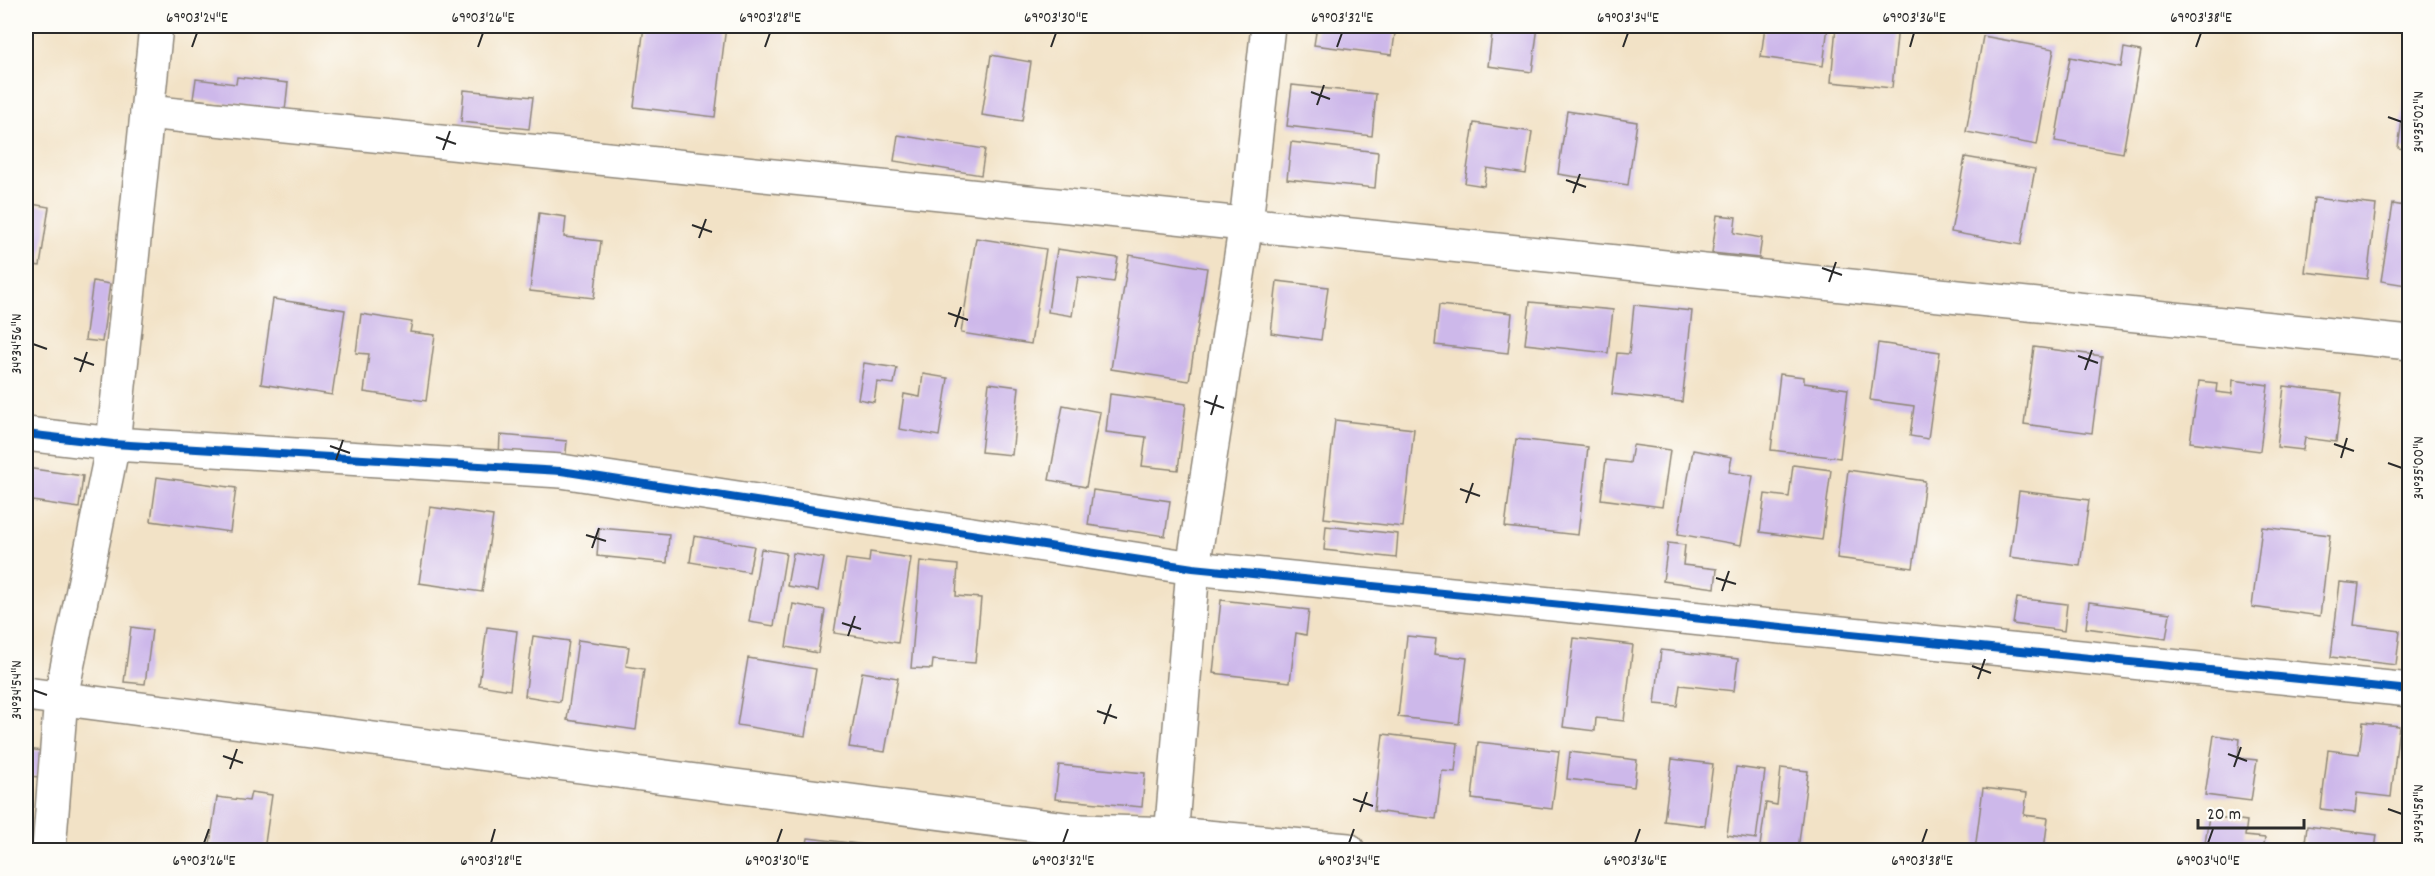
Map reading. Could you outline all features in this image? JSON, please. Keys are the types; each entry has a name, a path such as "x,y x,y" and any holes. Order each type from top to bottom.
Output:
{"street":[{"path":"49,850 61,697 113,444 156,26"},
{"path":"1171,842 1193,568 1246,223 1268,26"},
{"path":"147,112 2409,343"},
{"path":"26,434 113,444 561,471 1193,568 2409,690"},
{"path":"26,694 1171,842 1348,850"}],"building":[{"path":"644,26 726,26 715,117 634,107"},
{"path":"1317,26 1396,26 1392,55 1314,45"},
{"path":"1493,26 1538,26 1532,72 1488,66"},
{"path":"1765,26 1828,26 1823,66 1761,57"},
{"path":"1836,26 1898,26 1892,88 1831,82"},
{"path":"1983,36 2054,49 2037,145 1966,132"},
{"path":"2124,48 2141,51 2123,153 2055,141 2070,57 2121,67"},
{"path":"991,55 1031,62 1022,121 982,115"},
{"path":"237,77 288,83 285,111 193,99 196,79 236,84"},
{"path":"2408,78 2410,78 2410,150 2398,148"},
{"path":"1292,85 1376,94 1372,136 1287,126"},
{"path":"464,90 533,97 529,129 461,122"},
{"path":"1567,111 1637,122 1628,185 1558,174"},
{"path":"1474,123 1532,132 1526,174 1487,168 1484,186 1465,183"},
{"path":"898,135 985,149 981,175 894,161"},
{"path":"1291,142 1378,152 1375,188 1287,179"},
{"path":"1965,157 2035,169 2021,245 1951,232"},
{"path":"2314,198 2376,205 2367,279 2305,272"},
{"path":"26,203 49,207 40,266 26,264"},
{"path":"2393,204 2410,207 2410,272 2406,285 2381,281"},
{"path":"539,213 566,217 564,237 601,241 594,298 530,291"},
{"path":"1717,215 1736,217 1734,233 1762,238 1759,258 1712,253"},
{"path":"976,238 1046,249 1031,344 961,333"},
{"path":"1057,249 1118,258 1114,282 1078,277 1072,316 1048,312"},
{"path":"1129,255 1207,268 1189,381 1111,369"},
{"path":"93,281 110,284 102,342 85,340"},
{"path":"1277,281 1328,287 1321,340 1271,333"},
{"path":"273,299 345,310 332,395 261,384"},
{"path":"1530,302 1613,310 1608,353 1525,344"},
{"path":"1439,305 1512,313 1508,353 1435,345"},
{"path":"1634,305 1692,311 1682,402 1612,394 1617,353 1629,354"},
{"path":"361,314 412,322 410,332 435,335 426,401 364,392 369,354 356,353"},
{"path":"1878,343 1940,352 1928,439 1910,436 1914,406 1870,400"},
{"path":"2034,347 2102,356 2092,433 2024,424"},
{"path":"864,363 897,368 894,384 877,382 874,402 858,399"},
{"path":"923,374 948,378 939,436 899,429 904,394 920,397"},
{"path":"1780,374 1804,377 1804,383 1848,389 1840,458 1771,450"},
{"path":"2233,380 2268,385 2260,451 2190,442 2199,381 2217,383 2216,392 2232,394"},
{"path":"989,383 1019,387 1012,455 981,452"},
{"path":"2284,386 2342,393 2336,442 2305,438 2303,450 2277,447"},
{"path":"1110,394 1186,404 1178,470 1142,466 1146,437 1106,432"},
{"path":"1063,405 1100,412 1086,487 1049,480"},
{"path":"1335,420 1414,429 1403,527 1324,518"},
{"path":"500,435 567,441 565,463 499,457"},
{"path":"1516,439 1588,447 1578,535 1505,527"},
{"path":"1633,445 1670,450 1662,507 1601,499 1606,460 1630,463"},
{"path":"1693,450 1732,457 1729,472 1753,476 1741,545 1678,534"},
{"path":"1793,465 1831,470 1822,540 1760,532 1765,494 1789,497"},
{"path":"26,468 83,476 79,508 26,500"},
{"path":"1848,470 1925,481 1913,568 1837,558"},
{"path":"157,477 236,488 230,532 151,521"},
{"path":"1093,490 1170,501 1165,536 1088,525"},
{"path":"2019,491 2089,500 2080,566 2010,557"},
{"path":"430,507 493,516 482,592 419,583"},
{"path":"1326,526 1398,534 1396,558 1324,550"},
{"path":"2262,527 2330,535 2320,616 2252,607"},
{"path":"599,528 669,534 667,563 597,556"},
{"path":"694,536 754,546 749,572 690,562"},
{"path":"1668,543 1685,545 1683,565 1717,569 1715,588 1663,581"},
{"path":"761,549 786,553 774,626 749,622"},
{"path":"870,552 911,558 898,643 834,633 846,559 869,562"},
{"path":"793,553 824,558 818,591 787,586"},
{"path":"920,561 958,565 956,596 981,598 975,663 933,660 932,669 911,668"},
{"path":"2340,582 2359,584 2354,625 2400,631 2396,665 2331,657"},
{"path":"2017,598 2067,604 2064,631 2013,624"},
{"path":"1221,600 1309,610 1306,635 1296,633 1290,682 1213,673"},
{"path":"2089,602 2170,613 2166,639 2086,628"},
{"path":"793,604 825,610 818,653 786,647"},
{"path":"131,627 152,630 145,684 124,682"},
{"path":"487,627 517,631 510,690 479,685"},
{"path":"533,636 569,641 560,702 525,696"},
{"path":"1407,636 1436,639 1434,654 1467,658 1459,724 1398,717"},
{"path":"1574,638 1633,645 1624,721 1596,718 1595,731 1563,727"},
{"path":"578,640 629,647 626,666 644,669 636,730 567,720"},
{"path":"1661,650 1738,659 1734,691 1680,685 1677,706 1655,704"},
{"path":"748,658 816,669 805,736 737,725"},
{"path":"862,672 898,678 885,752 849,747"},
{"path":"2363,722 2399,726 2391,797 2357,793 2355,813 2321,809 2328,750 2359,754"},
{"path":"1383,734 1458,743 1455,772 1442,771 1436,819 1374,811"},
{"path":"2214,735 2240,739 2238,758 2257,760 2251,801 2205,795"},
{"path":"1478,742 1559,751 1552,809 1472,799"},
{"path":"26,749 43,751 41,777 26,776"},
{"path":"1570,752 1637,760 1634,787 1567,779"},
{"path":"1672,759 1713,764 1705,826 1664,821"},
{"path":"1059,765 1145,773 1142,807 1055,799"},
{"path":"1736,767 1765,771 1756,839 1727,835"},
{"path":"1781,768 1808,771 1798,850 1760,846 1766,803 1777,805"},
{"path":"1983,788 2027,793 2024,815 2048,818 2044,850 1975,850"},
{"path":"251,792 272,795 264,850 209,850 217,797 249,801"},
{"path":"2209,816 2247,821 2245,836 2265,838 2263,850 2204,850"},
{"path":"2307,826 2377,835 2375,850 2304,850"},
{"path":"808,838 866,845 865,850 806,850"},
{"path":"972,847 998,849 998,850 972,850"}],"cycle path":[{"path":"26,434 113,444 561,471 1193,568 2410,690"}]}
